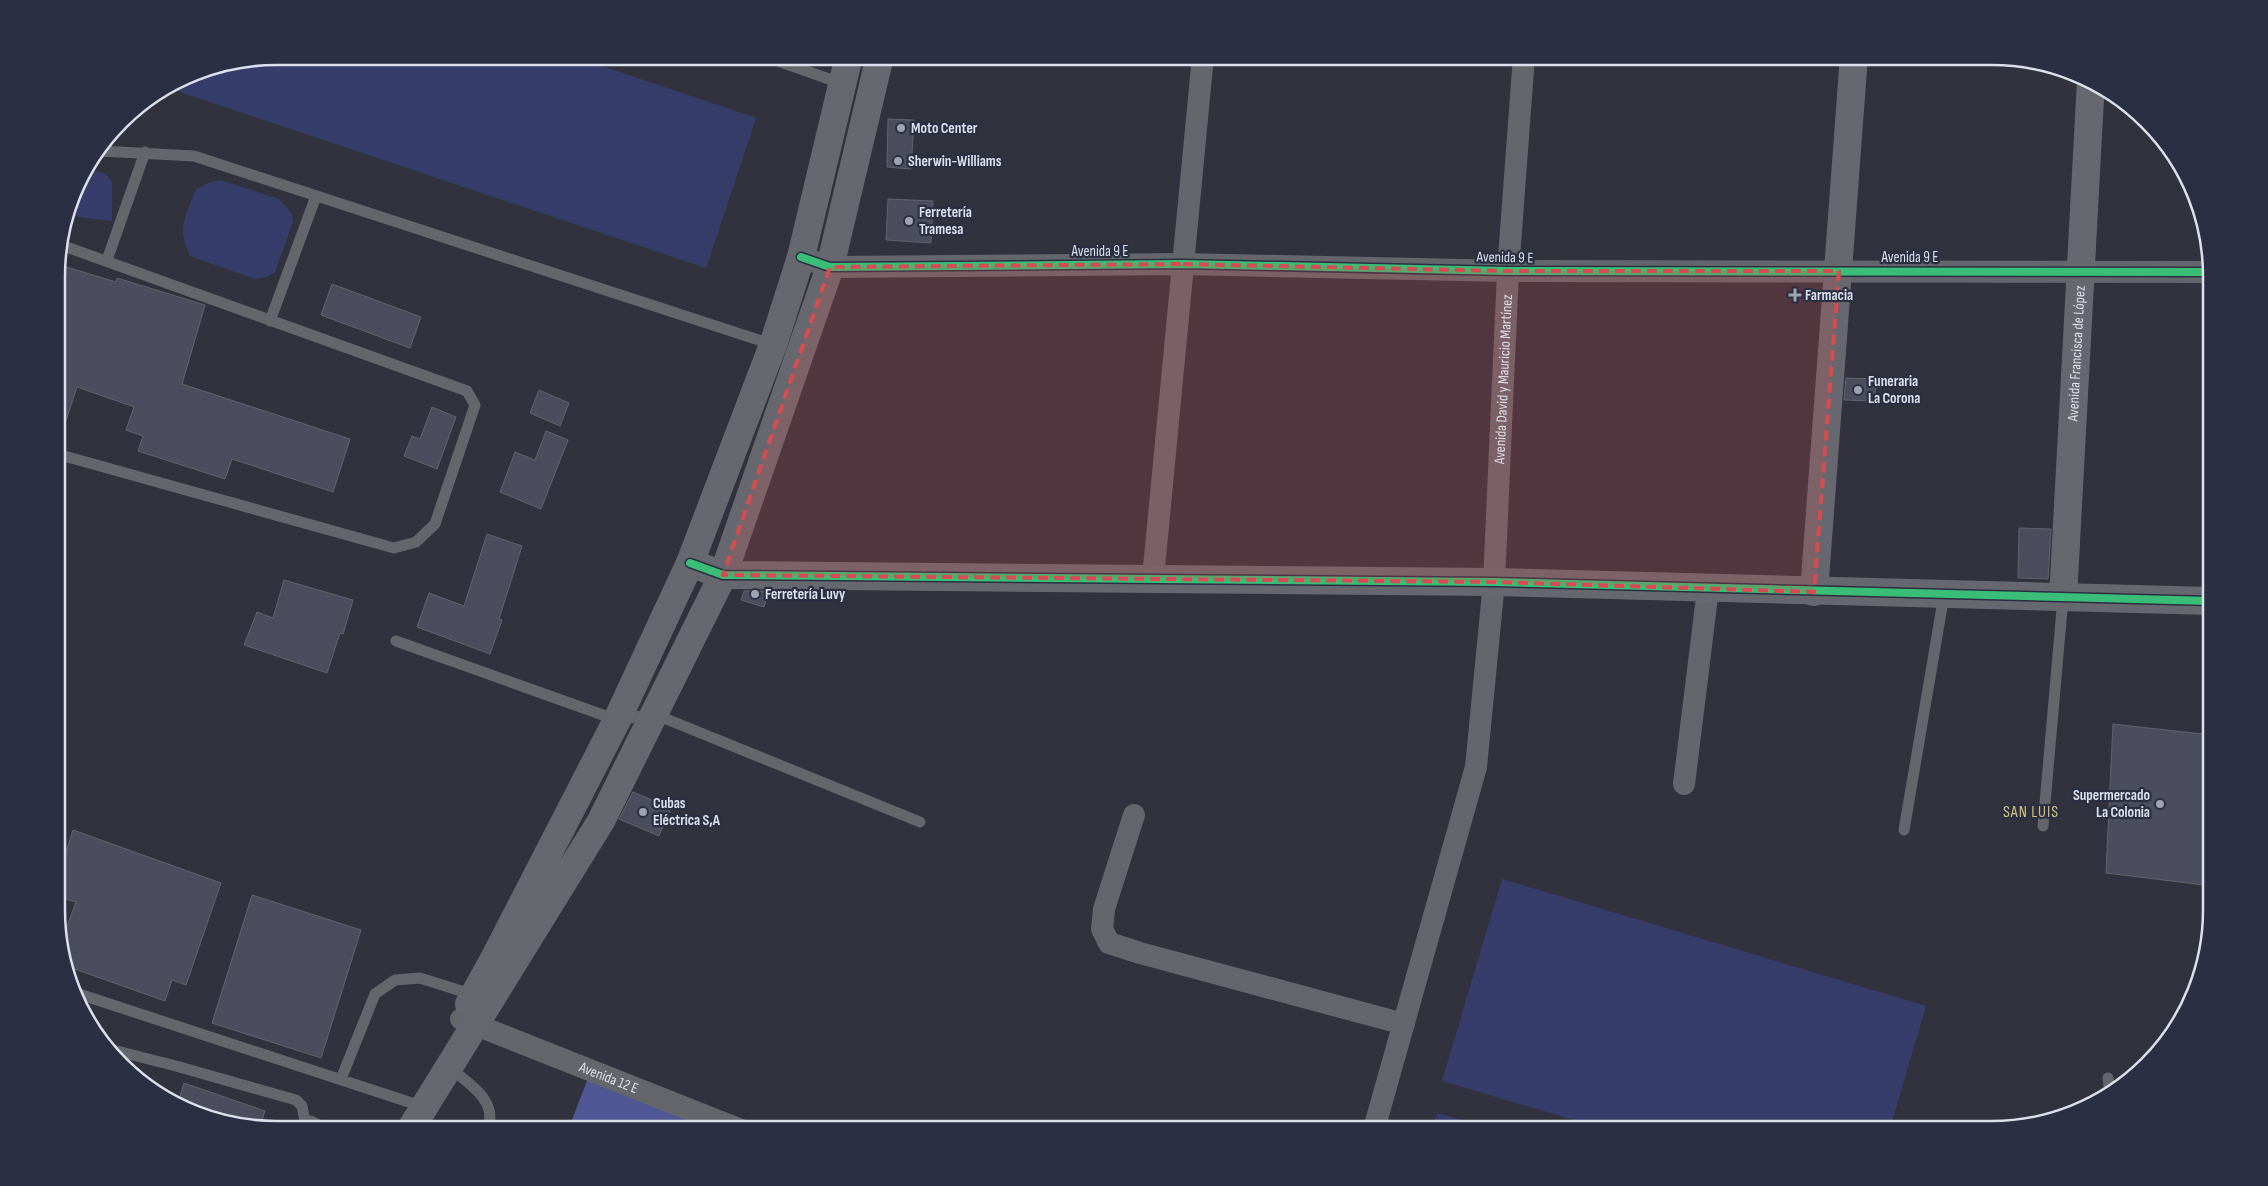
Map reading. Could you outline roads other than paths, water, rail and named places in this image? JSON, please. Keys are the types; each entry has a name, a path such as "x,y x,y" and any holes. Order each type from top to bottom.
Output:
{"street":[{"path":"405,1121 418,1105 468,1022 602,821 722,575 786,349 801,257 847,65"},
{"path":"468,1022 474,995 617,720 786,349 830,267 878,65"},
{"path":"1153,578 1202,65"},
{"name":"Avenida David y Mauricio Martínez","path":"1377,1121 1476,767 1494,582 1508,271 1523,65"},
{"path":"1814,592 1853,65"},
{"name":"Avenida Francisca de López","path":"2063,598 2091,90"},
{"name":"Avenida 9 E","path":"801,257 830,267 1184,264 1508,271 2203,272"},
{"path":"690,563 722,575 1494,582 2203,601"},
{"path":"1684,784 1708,589"},
{"path":"1134,815 1104,909 1102,929 1109,943 1140,954 1404,1024"},
{"name":"Avenida 12 E","path":"468,1022 718,1121"},
{"path":"413,1121 418,1105"}],"lane":[{"path":"789,65 843,84"},
{"path":"107,151 194,156 786,349"},
{"path":"107,260 145,152"},
{"path":"270,321 316,196"},
{"path":"65,456 394,548 416,542 435,524 475,405 467,390 67,247"},
{"path":"1904,830 1944,595"},
{"path":"2043,826 2063,598"},
{"path":"396,641 617,720 654,714 920,822"},
{"path":"341,1079 375,994 395,980 420,978 474,995"},
{"path":"83,995 418,1105"},
{"path":"121,1053 176,1066 296,1100 302,1106 306,1120 311,1121"},
{"path":"443,1063 482,1094 489,1108 489,1121"},
{"path":"2108,1078 2109,1085"}],"place":[{"name":"Moto Center","path":"901,128"},
{"name":"Sherwin-Williams","path":"898,161"},
{"name":"Ferretería Tramesa","path":"909,221"},
{"name":"Farmacia","path":"1795,295"},
{"name":"Funeraria La Corona","path":"1858,390"},
{"name":"Ferretería Luvy","path":"755,594"},
{"name":"Supermercado La Colonia","path":"2160,804"},
{"name":"Cubas Eléctrica S,A","path":"643,812"}],"district":[{"name":"SAN LUIS","path":"2031,811"}]}
